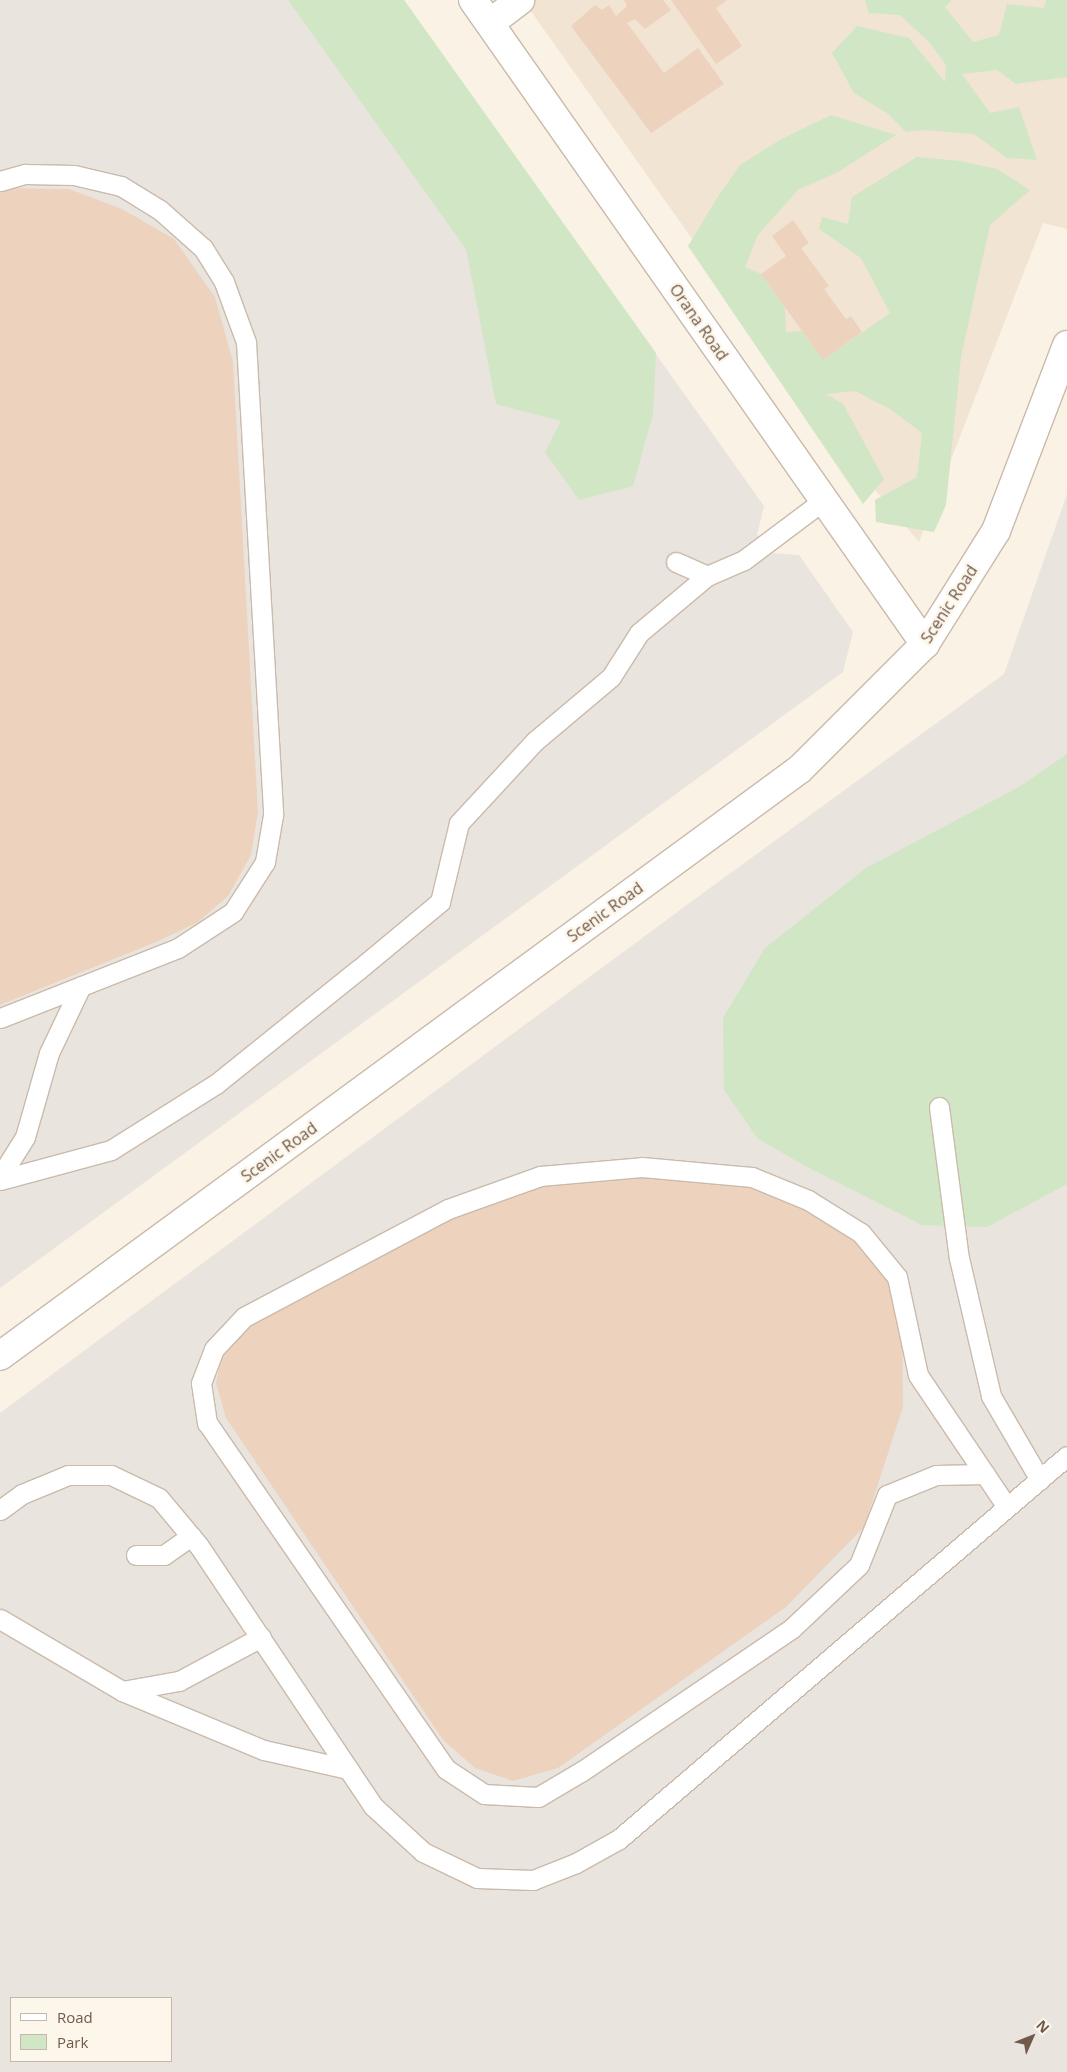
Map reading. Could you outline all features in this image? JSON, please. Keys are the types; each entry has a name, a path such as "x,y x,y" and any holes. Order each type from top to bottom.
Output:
{"main road":[{"name":"Orana Road","path":"474,0 924,644"},
{"path":"490,23 520,0"},
{"name":"Scenic Road","path":"0,1356 800,769 924,644 996,531 1067,345"}],"lane":[{"path":"0,181 25,174 74,175 121,186 160,210 203,248 224,282 246,342 273,815 265,862 232,912 178,948 0,1018"},
{"path":"0,1178 111,1150 216,1084 440,902 459,823 535,741 611,677 639,633 707,576 744,560 824,500"},
{"path":"676,562 707,576"},
{"path":"0,1178 24,1137 49,1053 81,986"},
{"path":"939,1107 959,1258 991,1396 1040,1480"},
{"path":"985,1474 936,1475 887,1496 859,1565 791,1629 582,1771 538,1797 484,1794 446,1769 207,1423 201,1382 214,1349 244,1317 448,1209 540,1176 642,1167 752,1176 808,1200 861,1233 897,1277 918,1375 1008,1507"},
{"path":"0,1510 22,1494 68,1475 112,1475 160,1498 191,1536 373,1806 423,1852 477,1878 533,1880 568,1866 618,1839 1067,1456"},
{"path":"136,1555 164,1555 191,1536"},
{"path":"0,1619 122,1691 264,1750 348,1769"},
{"path":"122,1691 179,1681 260,1637"}],"shaded area":[{"path":"0,0 404,0 764,506 757,535 769,553 799,555 853,632 843,672 0,1288"},
{"path":"523,0 1067,0 1067,229 1043,223 919,542 843,452"},
{"path":"1067,494 1067,2072 0,2072 0,1413 699,896 1004,674"}],"green space":[{"path":"288,0 404,0 656,353 653,414 633,486 579,500 545,452 561,421 496,404 466,249"},
{"path":"865,0 952,0 945,7 973,42 999,35 1007,4 1044,8 1046,0 1067,0 1067,77 1016,84 997,70 962,74 990,113 1019,107 1037,160 1007,158 974,134 924,130 906,132 887,113 854,93 832,53 857,26 909,38 945,82 946,65 930,43 900,15 869,13"},
{"path":"831,115 896,135 838,172 798,190 758,235 745,267 761,274 785,308 786,332 802,331 823,360 890,313 861,258 819,229 822,217 848,224 852,197 917,157 960,161 997,169 1030,190 990,225 961,357 946,505 934,532 876,522 875,500 917,477 922,433 890,409 855,391 826,394 843,404 884,479 863,504 688,246 717,198 740,165 780,140"},
{"path":"1067,754 1067,1184 987,1227 922,1225 807,1167 758,1139 724,1090 723,1018 765,948 866,868 1019,787"}],"building":[{"path":"624,0 663,0 671,10 645,29 635,19 627,23 664,73 698,48 724,84 651,133 571,26 595,5 602,10 609,5 616,16 627,6"},
{"path":"671,0 727,0 716,8 742,46 716,64"},
{"path":"0,189 69,189 122,209 174,239 215,297 233,362 258,812 251,855 228,896 198,922 156,942 0,1005"},
{"path":"793,220 809,243 801,248 829,286 824,289 846,319 851,316 862,332 823,360 761,274 786,256 772,236"},
{"path":"587,1173 725,1176 848,1226 902,1299 903,1407 864,1527 786,1607 558,1768 513,1781 475,1768 443,1740 226,1418 216,1383 224,1347 253,1319 471,1205"}]}
